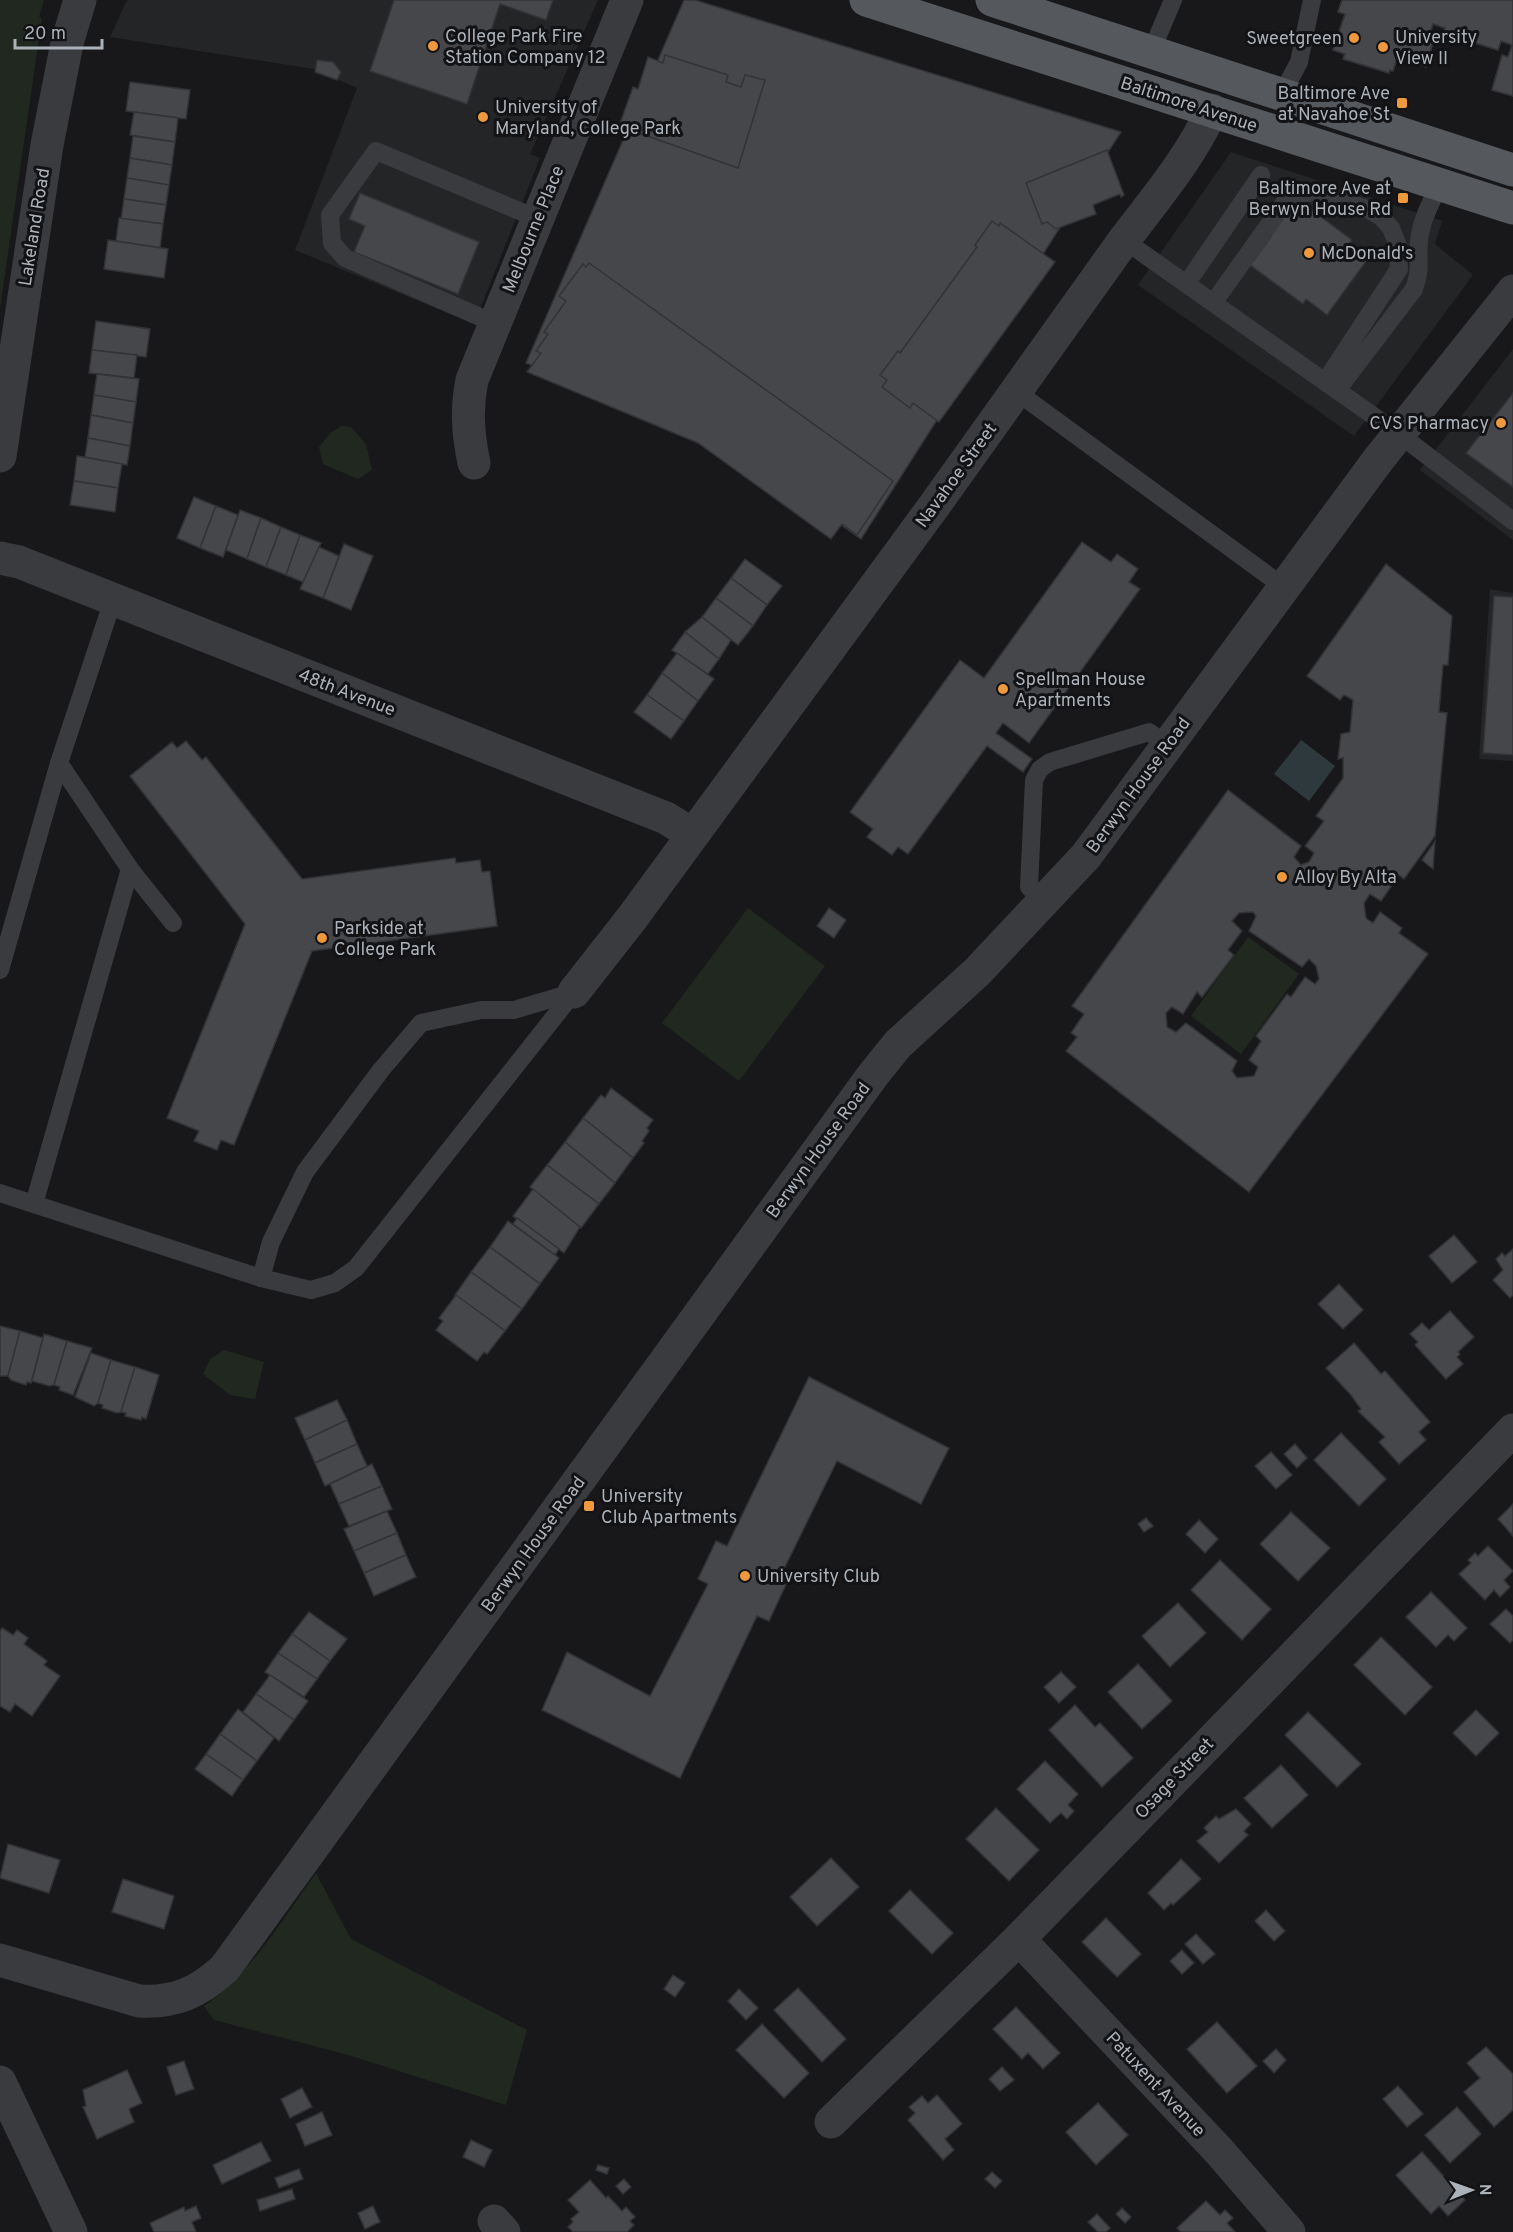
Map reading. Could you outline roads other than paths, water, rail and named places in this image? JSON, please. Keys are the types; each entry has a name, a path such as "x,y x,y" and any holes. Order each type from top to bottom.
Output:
{"main road":[{"name":"Baltimore Avenue","path":"866,0 1513,208"},
{"name":"Baltimore Avenue","path":"992,0 1513,170"}],"street":[{"name":"Lakeland Road","path":"0,456 46,145 67,43 80,0"},
{"name":"Melbourne Place","path":"474,463 468,433 467,402 472,380 627,0"},
{"name":"Navahoe Street","path":"574,992 626,926 1017,392 1124,240 1197,142 1212,110"},
{"name":"Berwyn House Road","path":"0,1960 139,2001 158,2002 186,1997 210,1982 225,1968 873,1075 898,1044 977,972 1086,856 1399,434 1513,291"},
{"name":"48th Avenue","path":"0,558 19,562 666,818 692,834"},
{"name":"Osage Street","path":"831,2122 1019,1939 1513,1430"},
{"name":"Patuxent Avenue","path":"1019,1939 1211,2142 1289,2232"},
{"path":"0,2082 70,2232"}],"lane":[{"path":"1151,52 1173,0"},
{"path":"1281,96 1299,62 1312,0"},
{"path":"494,323 345,258 332,243 330,215 376,152 536,219"},
{"path":"1187,283 1261,175"},
{"path":"1331,386 1414,289 1421,271 1419,243 1423,222 1439,186"},
{"path":"1214,302 1290,195 1301,192 1324,195 1368,209 1381,217 1391,228 1397,243 1399,269 1331,386"},
{"path":"1124,240 1399,434 1513,521"},
{"path":"1017,392 1284,587"},
{"path":"0,970 59,763 113,600"},
{"path":"1044,903 1029,887 1034,780 1040,769 1050,762 1149,732 1167,745"},
{"path":"59,763 130,869 172,923"},
{"path":"34,1204 130,869"},
{"path":"0,1193 261,1278 311,1290 335,1283 356,1268 574,992"},
{"path":"261,1278 272,1242 305,1172 381,1070 421,1023 482,1010 514,1010 574,992"}],"place":[{"name":"Sweetgreen","path":"1354,38"},
{"name":"College Park Fire Station Company 12","path":"433,46"},
{"name":"University View II","path":"1383,47"},
{"name":"Baltimore Ave at Navahoe St","path":"1402,103"},
{"name":"University of Maryland, College Park","path":"483,117"},
{"name":"Baltimore Ave at Berwyn House Rd","path":"1403,198"},
{"name":"McDonald's","path":"1309,253"},
{"name":"CVS Pharmacy","path":"1501,423"},
{"name":"Spellman House Apartments","path":"1003,689"},
{"name":"Alloy By Alta","path":"1282,877"},
{"name":"Parkside at College Park","path":"322,938"},
{"name":"University Club Apartments","path":"589,1506"},
{"name":"University Club","path":"745,1576"}]}
